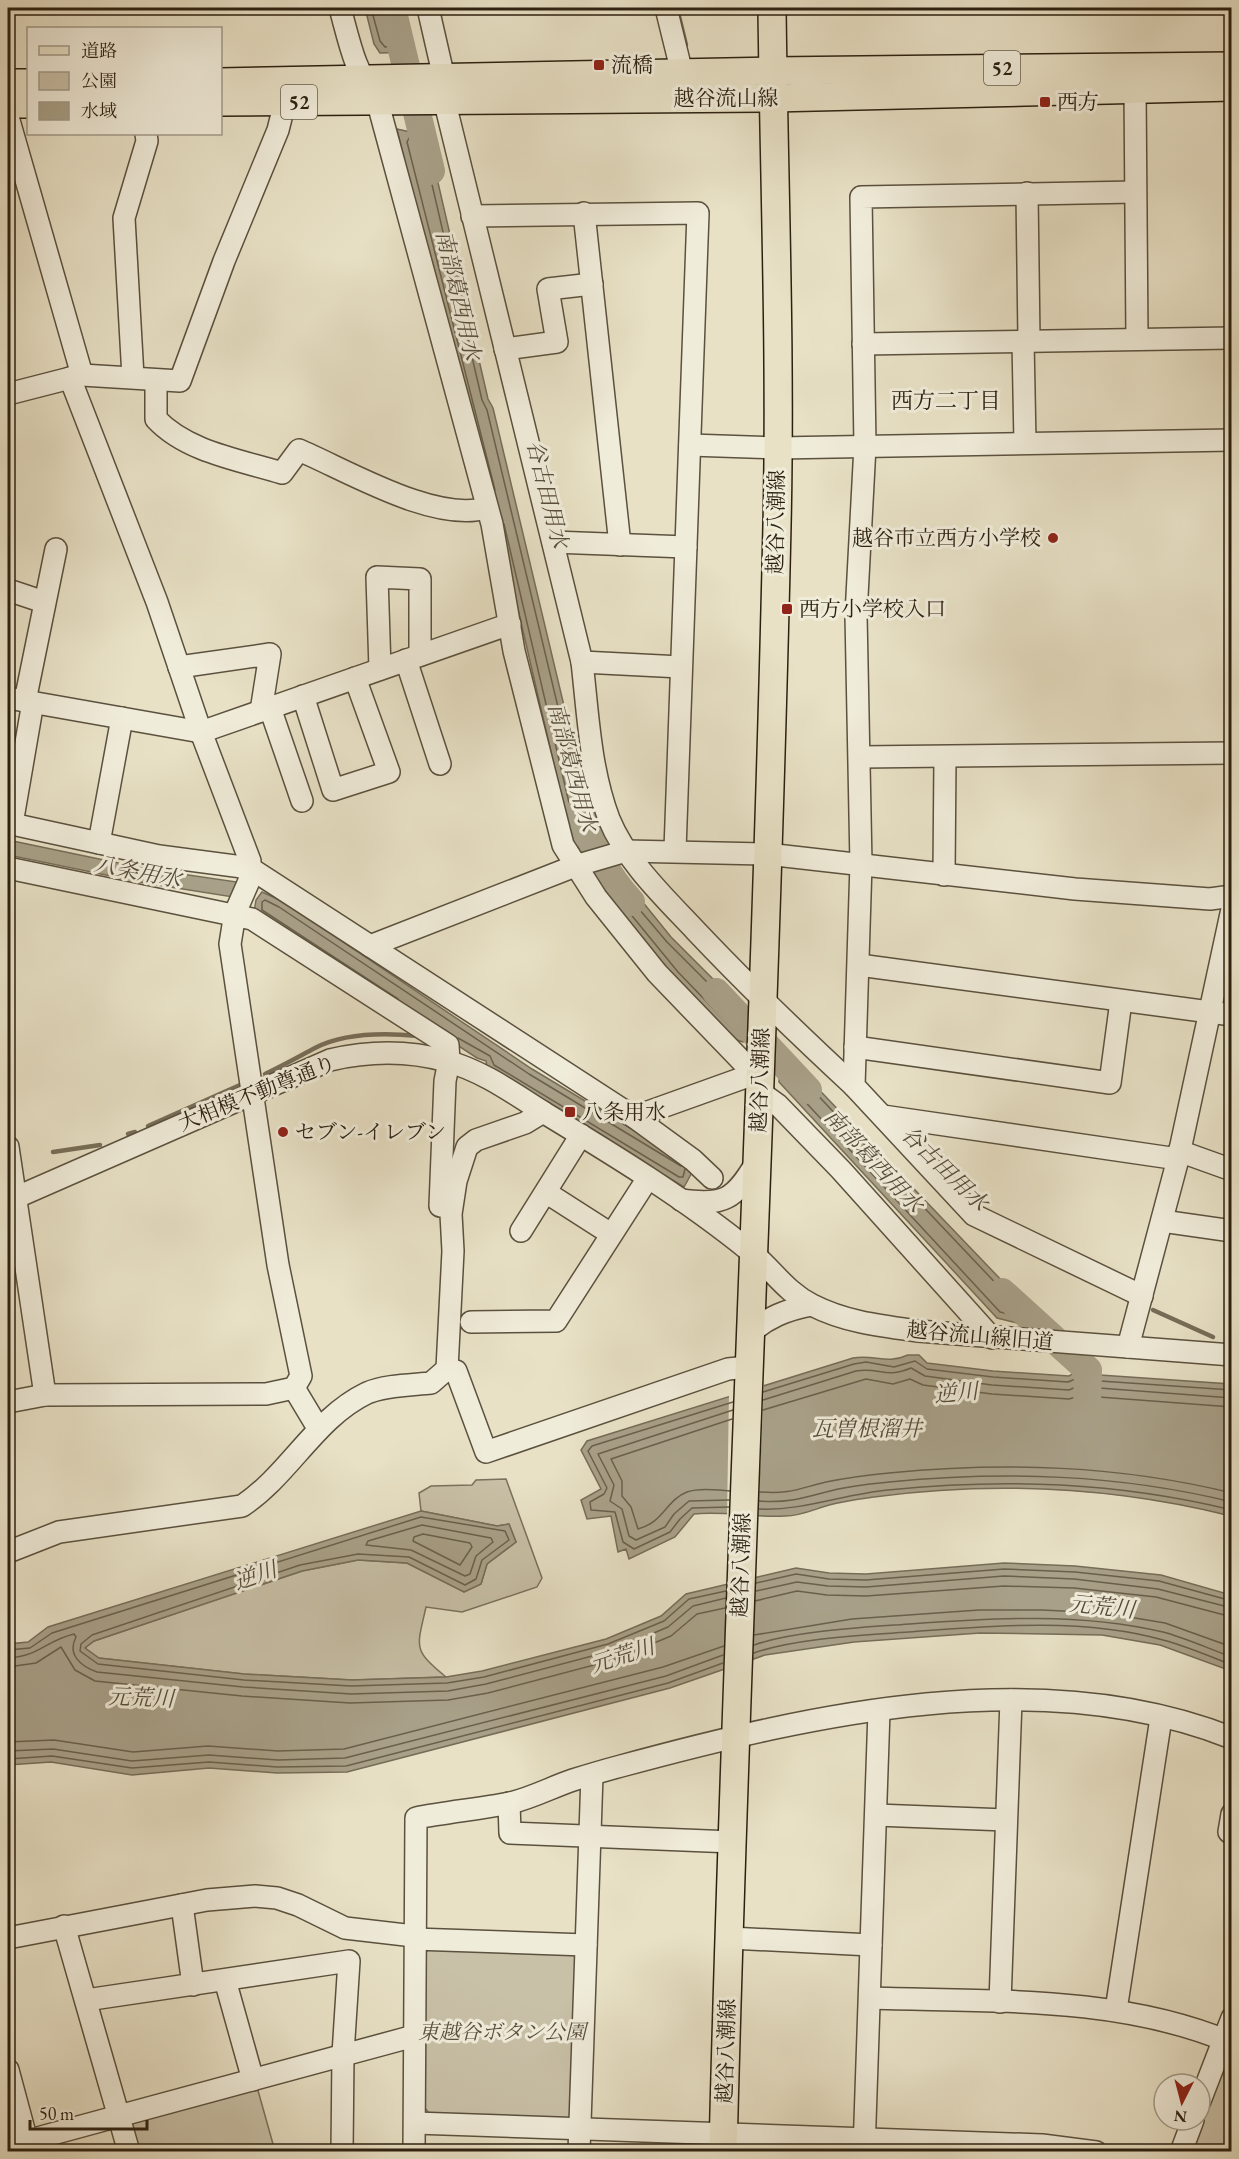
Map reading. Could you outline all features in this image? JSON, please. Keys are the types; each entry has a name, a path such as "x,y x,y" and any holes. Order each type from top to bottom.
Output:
{"main road":[{"name":"越谷八潮線","path":"723,2143 747,1372 763,1002 778,448 772,8"},
{"name":"越谷流山線","path":"222,82 370,90 443,88 682,73 1232,66"},
{"path":"8,83 27,83"},
{"name":"越谷流山線","path":"443,88 773,98 1232,87"},
{"name":"越谷流山線","path":"222,102 285,102 370,90"},
{"path":"8,104 27,104"}],"street":[{"path":"340,8 370,90 492,524 514,651 563,845 596,897 657,973 841,1170 992,1338"},
{"path":"428,8 443,88 472,216 582,662 594,768 609,819 626,851 669,903 763,1002 854,1086 974,1215 1142,1296"},
{"path":"666,8 682,73"},
{"path":"1135,89 1137,339"},
{"path":"8,394 76,376 180,381 224,261 278,130 285,102"},
{"path":"8,117 76,376 201,732 250,861 249,875 235,914 230,944 278,1265 301,1376 294,1388 266,1394 45,1395 8,1402"},
{"path":"133,377 124,218 147,141 146,135"},
{"path":"854,1086 861,864 856,615 865,446 861,197 1135,192"},
{"path":"1025,443 1027,194"},
{"path":"584,213 620,545"},
{"path":"472,216 698,213 675,850"},
{"path":"505,349 557,342 548,289 592,284"},
{"path":"863,344 1232,338"},
{"path":"156,380 156,419 171,435 199,446 282,473 299,450 435,508 472,512 486,508"},
{"path":"690,445 778,448 1232,440"},
{"path":"553,542 686,547"},
{"path":"56,549 22,700 10,824 249,875 370,946 634,1117 693,1160 712,1178"},
{"path":"380,669 377,577 420,579 413,658 440,764"},
{"path":"8,590 44,602"},
{"path":"22,700 201,732 510,624"},
{"path":"179,667 270,654 265,709 302,801"},
{"path":"582,662 681,667"},
{"path":"303,696 333,790 389,772 355,678"},
{"path":"99,843 122,718"},
{"path":"860,757 1232,753"},
{"path":"944,875 945,757"},
{"path":"370,946 575,866 626,851 675,850 767,854 1086,890 1210,899 1232,896"},
{"path":"8,868 252,919 448,1045 440,1226 453,1251"},
{"path":"1128,1347 1179,1155 1232,909"},
{"path":"859,965 1232,1015"},
{"path":"855,1047 1110,1083 1121,1001"},
{"name":"大相模不動尊通り","path":"11,1199 330,1060 359,1054 404,1053 449,1061 491,1081 648,1178 752,1253"},
{"path":"634,1117 758,1082"},
{"path":"8,1552 60,1532 242,1506 264,1491 318,1428 344,1407 370,1391 431,1383 447,1369 453,1251 451,1214 456,1180 467,1147 476,1140 525,1123 543,1112"},
{"path":"883,1116 1179,1155 1232,1170"},
{"path":"521,1231 547,1193 581,1135"},
{"path":"8,1147 11,1199 45,1395"},
{"path":"680,1200 707,1204 726,1199 741,1187 756,1163"},
{"path":"471,1322 556,1321 648,1178"},
{"path":"547,1193 611,1234"},
{"path":"1162,1221 1232,1231"},
{"name":"越谷流山線旧道","path":"752,1253 791,1292 811,1305 869,1324 992,1338 1232,1355"},
{"path":"749,1334 762,1322 778,1313 811,1305"},
{"path":"447,1369 456,1371 486,1452 728,1369 747,1372"},
{"path":"294,1388 318,1428"},
{"path":"1000,2002 1011,1700"},
{"path":"414,2151 416,1818 509,1803 736,1728 879,1711 1011,1700 1087,1703 1161,1718 1232,1738"},
{"path":"864,2145 879,1711"},
{"path":"1116,2010 1161,1718"},
{"path":"579,2151 592,1775"},
{"path":"509,1803 510,1833 733,1842"},
{"path":"876,1815 1006,1820"},
{"path":"1232,1815 1229,1832 1232,1832"},
{"path":"8,1938 182,1905 255,1896 277,1898 345,1928 414,1938 586,1945"},
{"path":"182,1905 193,1985"},
{"path":"64,1926 129,2151"},
{"path":"730,1938 871,1945"},
{"path":"86,2000 349,1961 343,2054 342,2151"},
{"path":"225,1980 253,2080"},
{"path":"870,1998 1000,2002 1116,2010 1227,2042"},
{"path":"1212,2075 1227,2042 1232,2018"},
{"path":"8,2070 22,2146 119,2116 414,2036"},
{"path":"415,2123 580,2129 723,2143 1041,2145 1096,2151"},
{"path":"1181,2151 1188,2132"}],"green space":[{"path":"506,1479 542,1578 537,1587 462,1612 426,1607 419,1640 420,1647 427,1660 446,1677 352,1680 244,1674 98,1658 85,1648 94,1641 302,1571 358,1560 407,1563 464,1592 481,1584 487,1564 516,1542 509,1524 497,1526 421,1511 419,1493 431,1486 472,1485 476,1480"},
{"name":"東越谷ボタン公園","path":"433,1946 574,1950 581,1956 575,2113 566,2122 432,2117 425,2108 425,1953"},
{"path":"1231,2054 1231,2151 1189,2152 1196,2132 1212,2132 1212,2090 1224,2057"},
{"path":"257,2087 275,2151 137,2151 131,2122"}],"water":[{"path":"365,8 403,8 411,52 380,53 374,44"},
{"path":"397,129 428,136 433,150 433,161 488,399 493,408 591,819 604,842 581,849 574,845 567,821 498,523 442,315"},
{"path":"8,840 147,869 237,882 233,897 145,883 8,855"},
{"path":"616,869 671,937 743,1009 743,1042 734,1039 674,977 594,878"},
{"path":"262,892 282,901 532,1069 695,1167 684,1187 487,1068 486,1061 477,1058 254,912 256,900"},
{"path":"782,1051 1028,1308 1032,1321 1025,1325 997,1318 779,1082"},
{"name":"瓦曽根溜井","path":"919,1355 927,1363 993,1371 1069,1376 1081,1368 1093,1368 1100,1375 1231,1384 1231,1516 1187,1506 1098,1493 1009,1488 919,1492 846,1501 791,1516 694,1514 675,1537 629,1559 626,1549 618,1552 611,1516 587,1519 581,1500 601,1489 581,1450 587,1441 853,1358 893,1359"},
{"path":"421,1511 497,1526 509,1524 516,1542 487,1564 481,1584 464,1592 407,1563 358,1560 302,1571 94,1641 85,1648 99,1658 244,1674 352,1680 446,1677 482,1671 606,1639 661,1616 686,1594 796,1568 829,1573 866,1574 1004,1563 1075,1566 1161,1575 1231,1595 1231,1671 1160,1645 1102,1635 980,1633 854,1642 765,1655 670,1688 347,1772 277,1773 209,1768 132,1775 51,1762 8,1765 8,1644 28,1642 48,1627"}],"pier":[{"path":"764,1383 758,1518 727,1516 729,1394"}],"waterway":[{"name":"南部葛西用水","path":"392,8 431,171"},
{"path":"677,8 686,45"},
{"name":"南部葛西用水","path":"581,809 600,858 614,882 631,902"},
{"name":"南部葛西用水","path":"716,992 808,1090"},
{"path":"265,1074 315,1048 339,1039 393,1034 418,1036"},
{"path":"148,1126 240,1085"},
{"path":"128,1134 135,1132"},
{"path":"53,1152 100,1145"},
{"name":"南部葛西用水","path":"1002,1292 1088,1370 1087,1405"},
{"name":"谷古田用水","path":"1153,1310 1213,1337"}],"place":[{"name":"流橋","path":"599,65"},
{"name":"西方","path":"1045,102"},
{"name":"越谷市立西方小学校","path":"1053,538"},
{"name":"西方小学校入口","path":"787,609"},
{"name":"八条用水","path":"570,1112"},
{"name":"セブン-イレブン","path":"283,1132"}],"district":[{"name":"西方二丁目","path":"946,400"}],"water label":[{"name":"逆川","path":"956,1392"},
{"name":"逆川","path":"255,1575"},
{"name":"元荒川","path":"1102,1606"},
{"name":"元荒川","path":"622,1655"},
{"name":"元荒川","path":"141,1697"}]}
